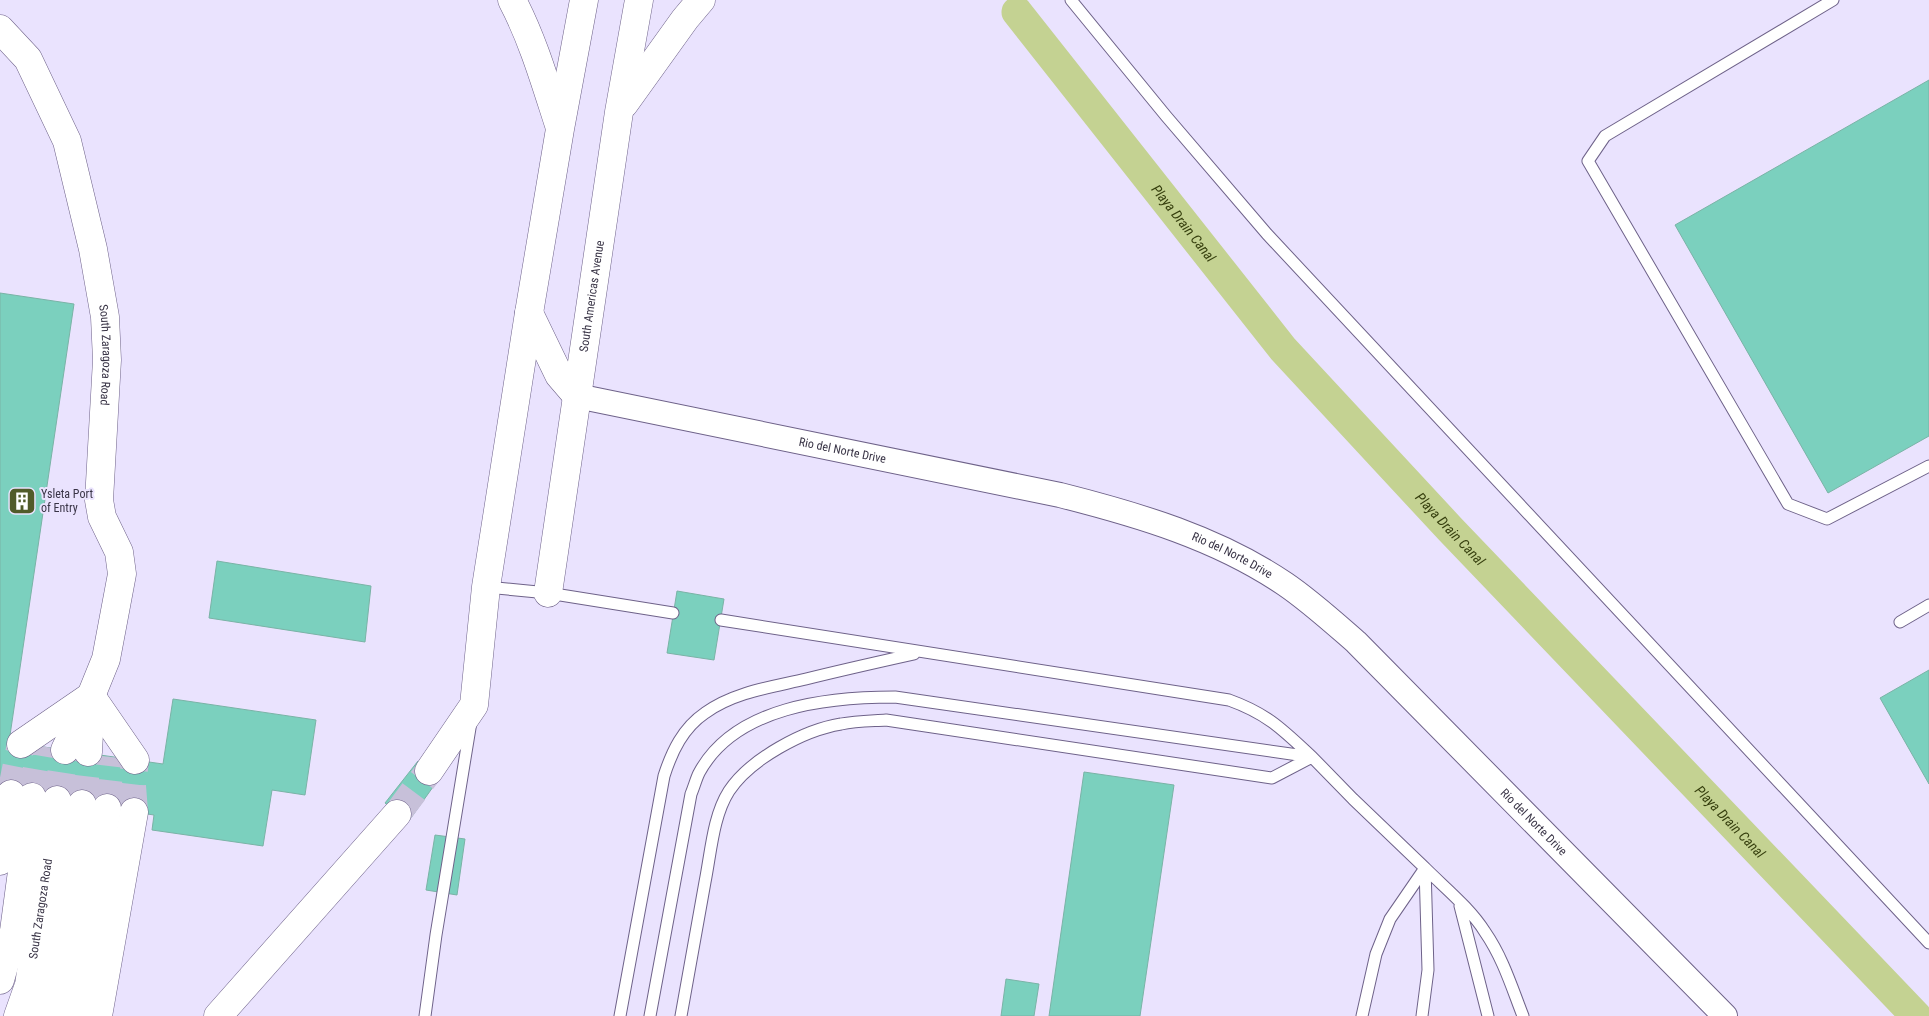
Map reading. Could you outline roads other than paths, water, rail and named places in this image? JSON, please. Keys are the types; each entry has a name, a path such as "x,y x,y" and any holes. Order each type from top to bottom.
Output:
{"main road":[{"path":"512,0 537,56 560,128"},
{"path":"429,771 474,705 486,587 529,313 584,0"},
{"name":"South Americas Avenue","path":"548,593 619,112 640,0"},
{"path":"619,112 701,0"},
{"name":"South Zaragoza Road","path":"0,29 28,59 67,141 93,248 105,317 107,360 99,500 102,517 119,552 122,574 106,659 91,696 77,751"},
{"path":"529,313 559,375 577,396"},
{"path":"77,751 91,696"},
{"path":"77,751 91,696"},
{"path":"0,861 58,801"},
{"path":"58,801 72,1016"},
{"name":"South Zaragoza Road","path":"0,980 14,931 58,801"},
{"name":"South Zaragoza Road","path":"18,1016 29,985 58,801"},
{"name":"South Zaragoza Road","path":"46,1016 61,951 58,801"},
{"path":"98,1016 134,812"},
{"path":"218,1016 397,814"}],"street":[{"name":"Rio del Norte Drive","path":"577,396 1060,495 1116,509 1166,525 1212,543 1251,564 1293,590 1356,642 1725,1016"}],"lane":[{"path":"1071,0 1166,116 1267,234 1929,943"},
{"path":"1833,0 1605,136 1588,161 1788,504 1827,519 1929,466"},
{"path":"486,587 548,593 673,613"},
{"path":"1900,622 1929,605"},
{"path":"721,620 1230,700 1265,716 1312,757 1460,902 1485,931 1500,958 1523,1016"},
{"path":"620,1016 664,776 672,753 686,731 704,713 727,700 762,689 921,652"},
{"path":"650,1016 691,794 700,772 714,754 727,740 758,719 820,702 856,697 895,697 1312,757"},
{"path":"425,1016 436,935 474,705"},
{"path":"681,1016 720,809 730,790 743,774 764,757 790,742 820,729 840,724 886,720 1272,778 1312,757"},
{"path":"1362,1016 1376,954 1390,919 1425,868"},
{"path":"1422,1016 1428,970 1425,868"},
{"path":"1460,902 1488,1016"}],"waterway":[{"name":"Playa Drain Canal","path":"1017,12 1283,349 1450,529 1916,1016"}],"tunnel":[{"path":"11,794 21,744"},
{"path":"32,797 41,746"},
{"path":"57,800 65,750"},
{"path":"82,804 88,752"},
{"path":"107,808 111,757"},
{"path":"134,812 132,786 135,760"},
{"path":"397,814 429,771"}],"place":[{"name":"Ysleta Port of Entry","path":"22,501"}]}
